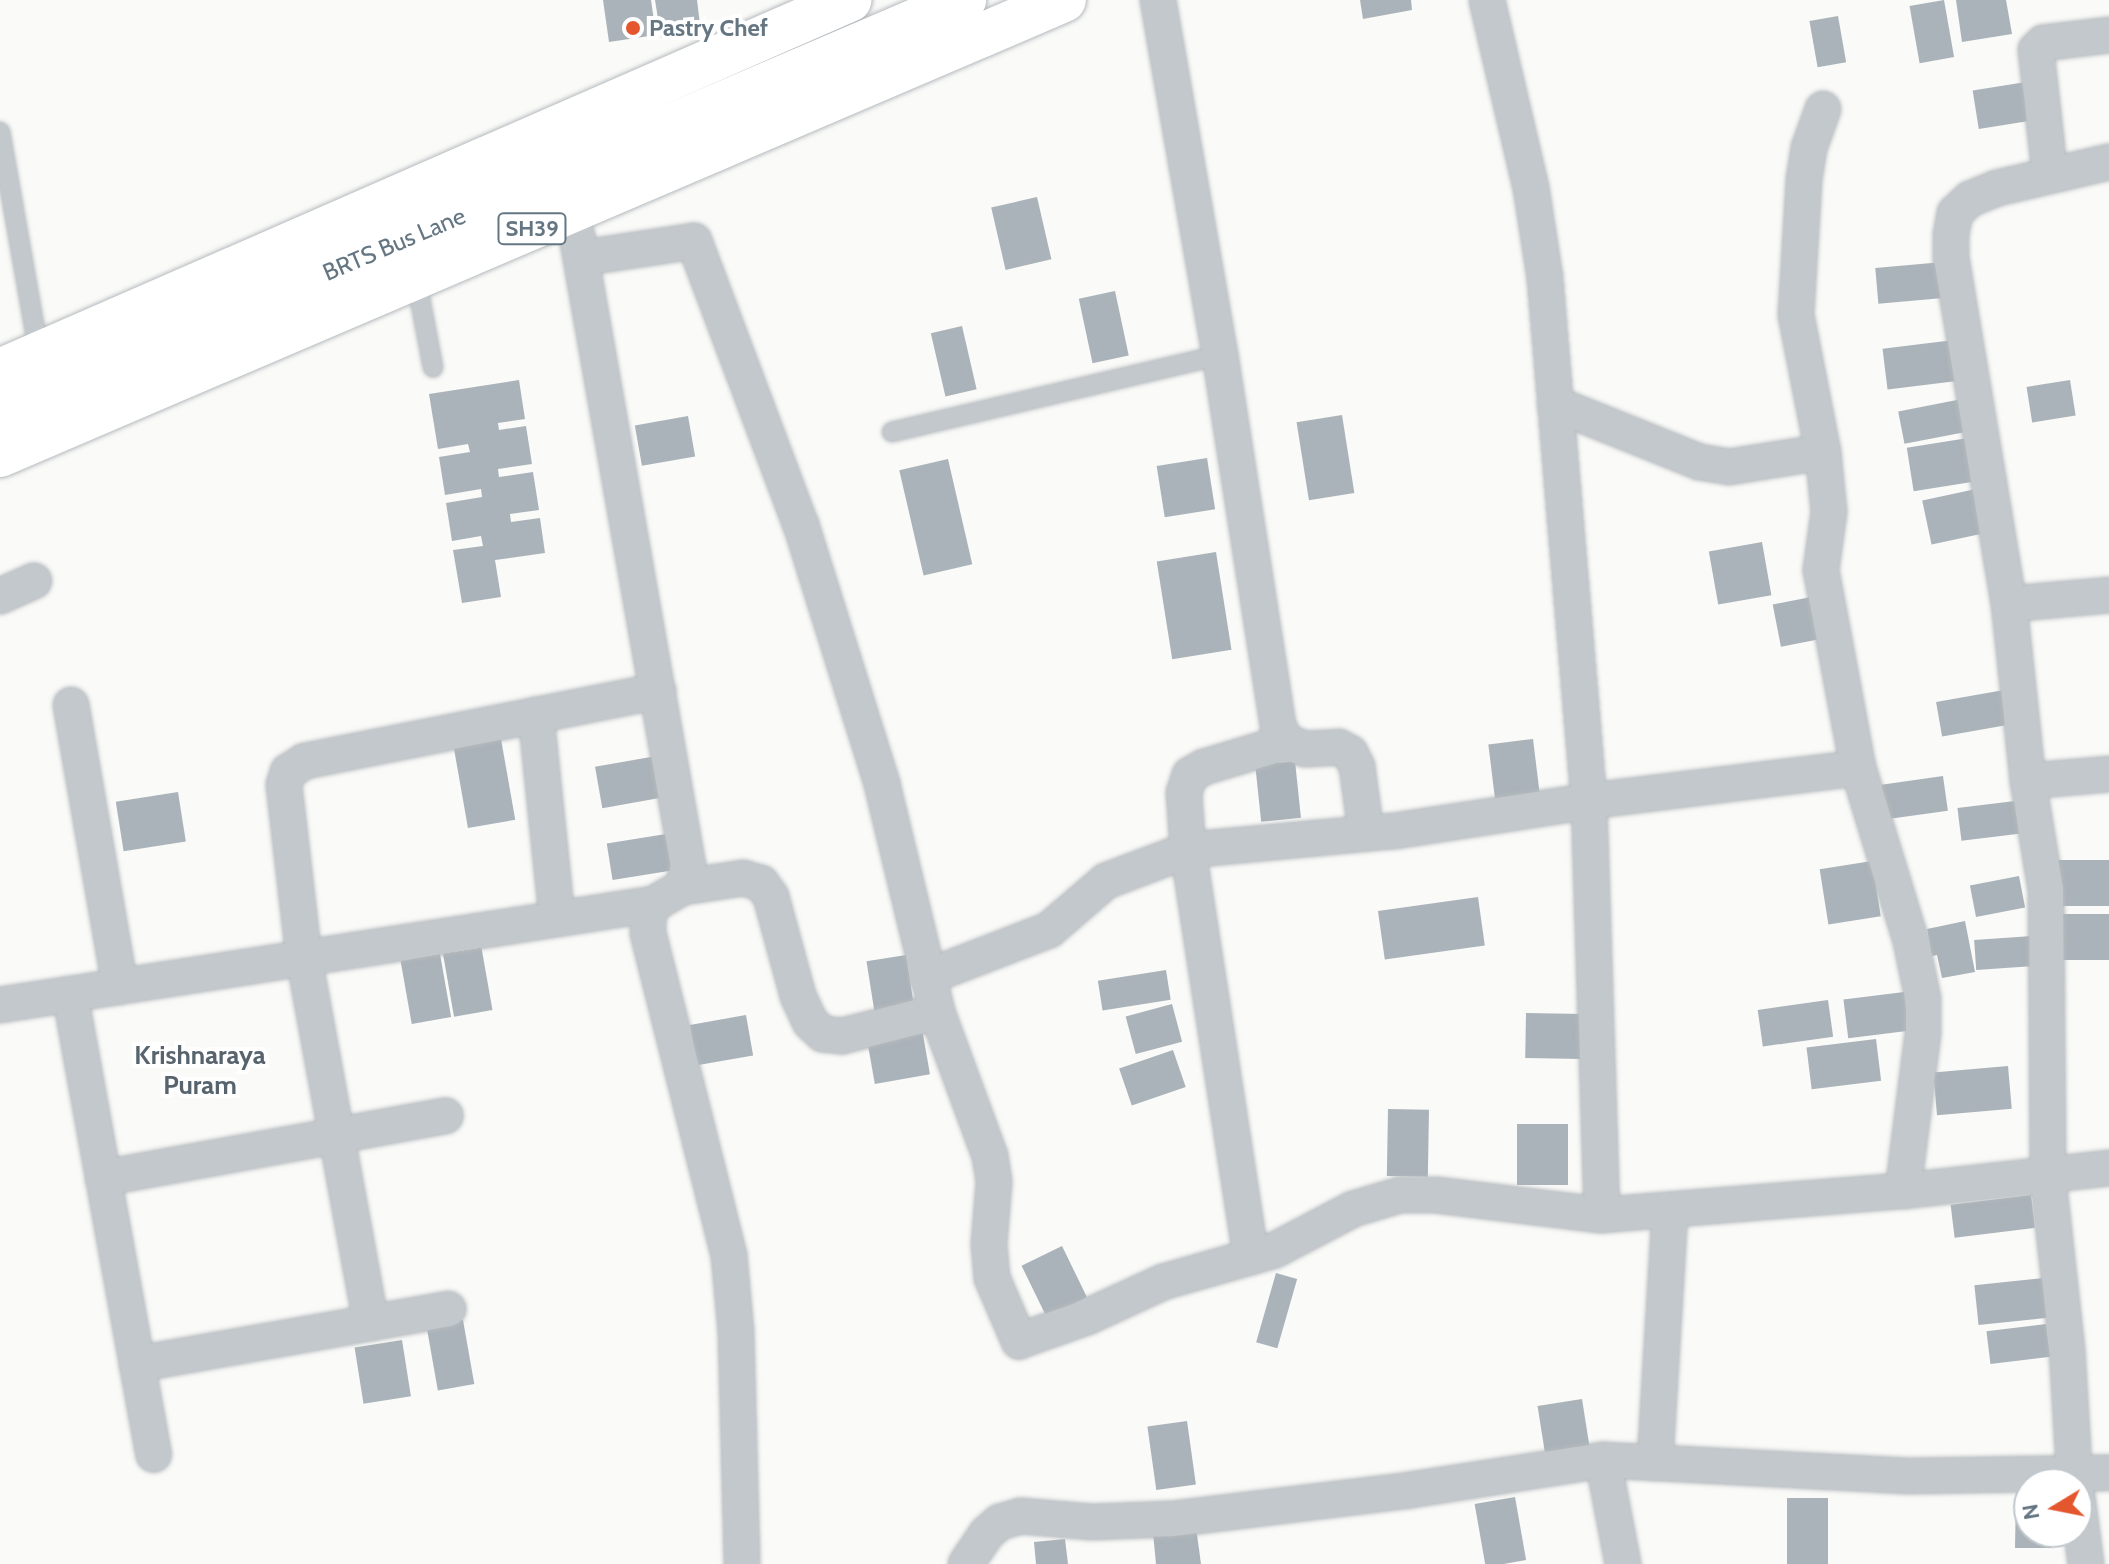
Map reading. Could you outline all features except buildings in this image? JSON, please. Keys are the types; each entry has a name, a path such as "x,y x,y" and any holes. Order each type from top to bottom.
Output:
{"main road":[{"name":"BRTS Bus Lane","path":"0,413 964,0"},
{"name":"SH39","path":"0,455 1064,0"},
{"path":"0,371 838,2"}],"street":[{"path":"1158,0 1220,355 1278,727 1287,742 1305,749 1339,747 1350,753 1357,767 1366,832"},
{"path":"1487,0 1531,188 1545,278 1589,801 1602,1215"},
{"path":"2050,175 2036,50 2043,43 2109,35"},
{"path":"1823,109 1809,148 1804,180 1796,315 1823,452 1829,512 1821,570 1858,768 1911,941 1923,999 1923,1032 1903,1191"},
{"path":"2075,1468 2067,1350 2048,1177 2046,890 2028,781 2009,604 1951,259 1951,235 1955,213 1970,199 2050,175 2109,162"},
{"path":"573,212 688,866 683,887"},
{"path":"582,258 694,241 801,525 882,784 937,1012 990,1156 994,1182 989,1244 992,1278 1019,1341 1087,1317 1163,1282 1295,1242 1353,1209 1400,1195 1436,1195 1602,1215 1903,1191 2109,1168"},
{"path":"1555,404 1699,462 1729,467 1823,452"},
{"path":"0,596 34,581"},
{"path":"2009,604 2109,595"},
{"path":"371,1323 304,958 284,785 288,772 305,761 658,691"},
{"path":"71,705 120,987"},
{"path":"536,715 557,919"},
{"path":"1251,1257 1188,850 1184,793 1190,775 1204,767 1287,742"},
{"path":"927,977 1049,930 1106,881 1188,850 1366,832 1858,768"},
{"path":"2028,781 2109,774"},
{"path":"0,1005 654,904 683,887 743,878 761,883 771,897 798,996 810,1022 823,1034 842,1036 937,1012"},
{"path":"654,904 648,917 648,933 729,1255 736,1332 742,1564"},
{"path":"70,994 154,1454"},
{"path":"103,1178 445,1116"},
{"path":"1655,1463 1670,1210"},
{"path":"137,1364 448,1309"},
{"path":"966,1564 986,1534 1000,1522 1021,1516 1092,1522 1172,1519 1410,1490 1603,1460 2013,1482"},
{"path":"1603,1460 1623,1564"}],"lane":[{"path":"0,132 39,354"},
{"path":"416,278 433,367"},
{"path":"892,432 1220,355"}],"place":[{"name":"Pastry Chef","path":"633,28"}],"district":[{"name":"Krishnaraya Puram","path":"200,1071"}]}
